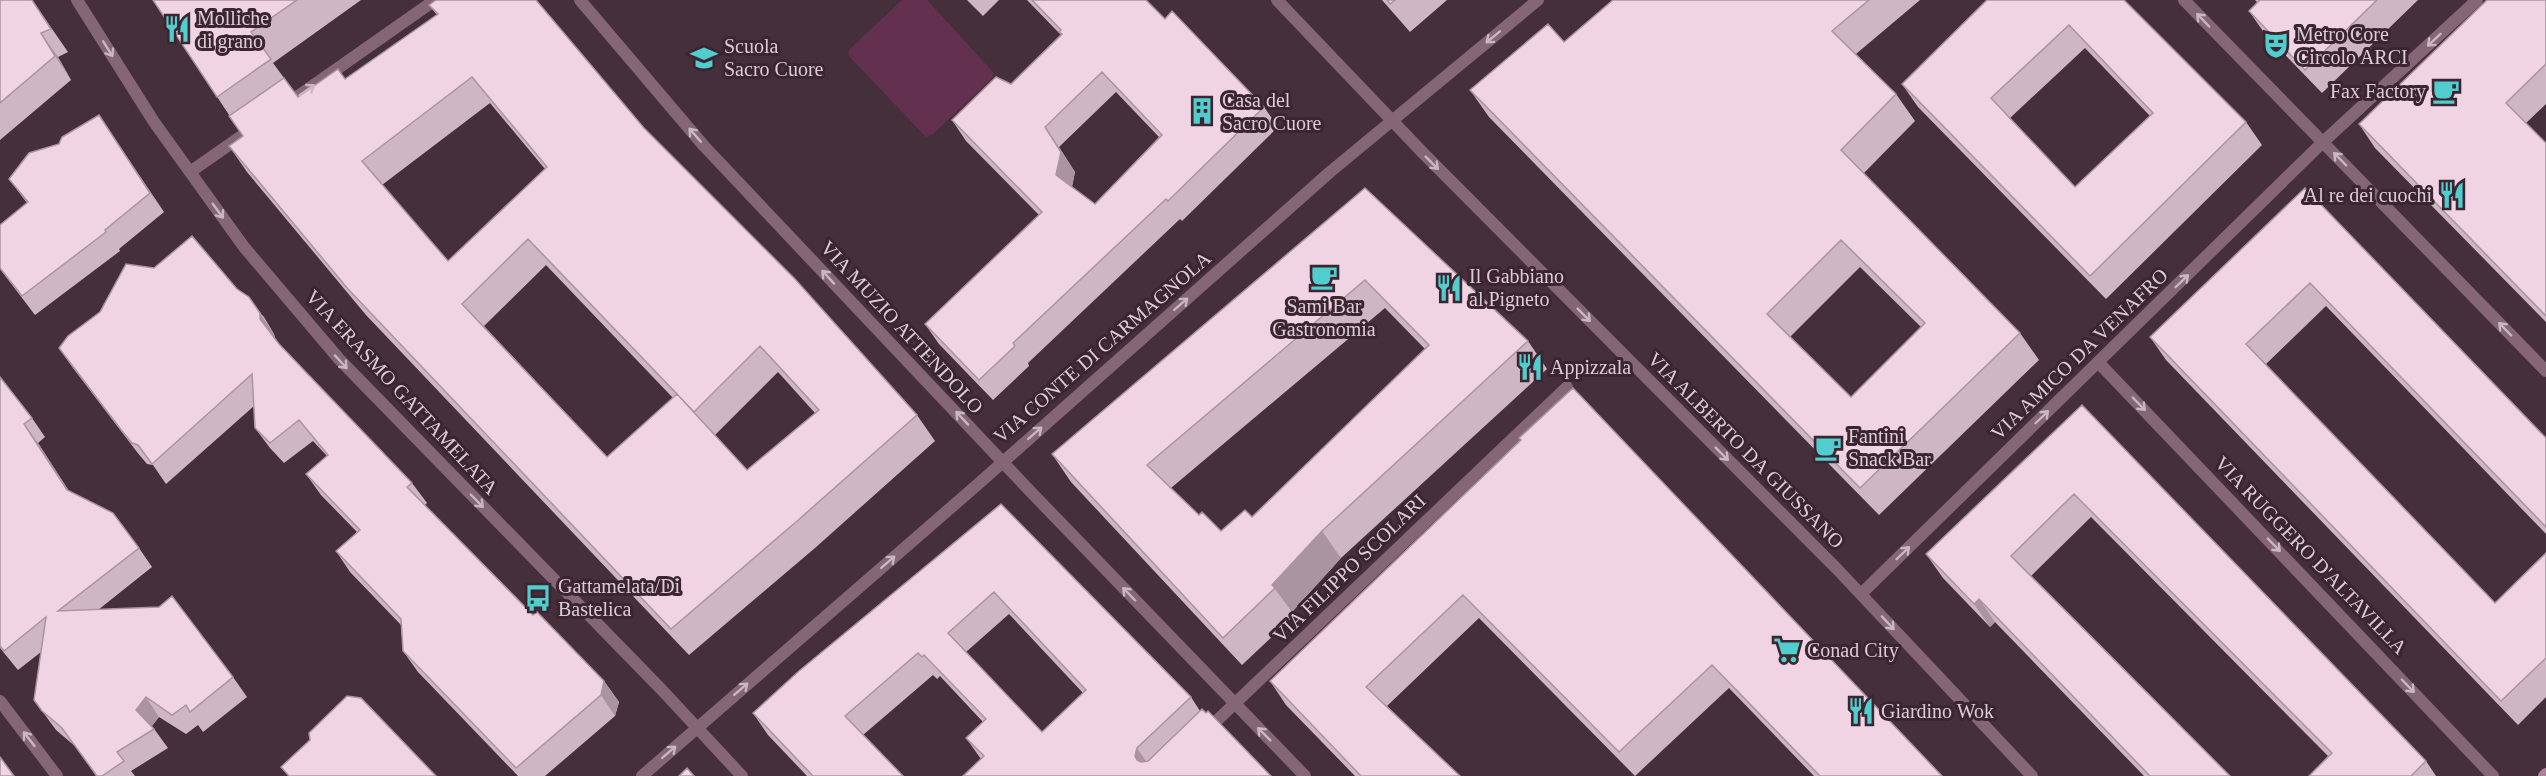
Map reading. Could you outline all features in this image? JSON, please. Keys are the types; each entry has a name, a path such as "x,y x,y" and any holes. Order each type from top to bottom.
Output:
{"street":[{"name":"VIA ERASMO GATTAMELATA","path":"77,0 154,122 244,247 339,360 742,776"},
{"path":"190,172 435,0"},
{"name":"VIA MUZIO ATTENDOLO","path":"580,0 704,146 1002,461 1305,776"},
{"name":"VIA ALBERTO DA GIUSSANO","path":"1277,0 1392,120 1861,594 2032,776"},
{"name":"VIA CONTE DI CARMAGNOLA","path":"642,776 1392,120 1538,0"},
{"path":"2184,0 2546,371"},
{"name":"VIA AMICO DA VENAFRO","path":"1861,594 2323,142 2477,0"},
{"name":"VIA RUGGERO D'ALTAVILLA","path":"2098,362 2493,776"},
{"name":"VIA FILIPPO SCOLARI","path":"1200,736 1568,387"},
{"path":"0,701 57,776"}],"shaded area":[{"path":"902,0 927,0 994,73 991,79 933,134 926,137 848,55 849,50"}],"building":[{"path":"0,0 32,0 51,29 41,33 55,56 0,103"},
{"path":"153,0 297,0 251,32 271,59 217,97"},
{"path":"436,0 536,0 644,128 795,279 917,415 671,629 348,289 229,146 243,136 229,116 284,78 298,97 338,69 345,79 438,14 429,5","holes":["472,77 547,167 448,261 362,161","528,239 677,394 607,457 462,304","760,346 819,410 747,470 677,394 694,412"]},
{"path":"1032,0 1146,0 1165,19 1172,11 1264,107 1168,201 1166,199 1013,343 1015,346 979,380 925,324 1042,212 952,120 996,77 1011,84 1062,34 1059,32 1061,30","holes":["1102,72 1162,135 1095,204 1056,175 1061,152 1045,127"]},
{"path":"1613,0 1869,0 1832,31 1896,94 1841,150 2020,333 1860,488 1470,90 1548,24 1564,42","holes":["1841,240 1925,323 1851,397 1767,314"]},
{"path":"1987,0 2124,0 2246,122 2090,276 1902,84","holes":["2069,25 2153,113 2075,187 1991,98"]},
{"path":"2260,0 2377,0 2305,70 2249,11"},
{"path":"2487,0 2546,0 2546,64 2506,103 2546,143 2546,316 2359,124"},
{"path":"99,115 150,193 105,230 106,232 22,296 0,268 0,225 28,202 9,179 29,153 59,144 62,137"},
{"path":"1365,188 1528,341 1322,531 1272,585 1275,588 1223,638 1052,454","holes":["1365,280 1429,345 1252,517 1245,510 1221,531 1202,512 1199,515 1147,465"]},
{"path":"2305,188 2546,438 2546,527 2310,283 2246,344 2495,603 2546,553 2546,658 2501,701 2150,337"},
{"path":"192,236 237,289 249,297 260,313 260,319 279,344 412,483 407,487 533,615 537,612 604,681 601,695 516,768 403,651 401,619 336,551 360,530 306,474 328,455 299,420 270,443 255,428 252,374 152,464 138,445 132,443 122,431 59,348 68,336 100,312 126,264 154,268"},
{"path":"0,377 32,418 24,424 67,490 113,513 139,548 58,611 159,607 172,596 233,677 190,712 186,705 172,715 146,697 136,710 154,729 117,752 124,761 102,776 97,776 62,728 42,711 34,700 46,617 4,651 0,646"},
{"path":"1573,388 1942,776 1820,776 1712,665 1619,752 1463,595 1366,687 1460,776 1361,776 1270,681"},
{"path":"2082,405 2426,761 2411,776 2309,776 2332,753 2074,494 2011,556 2230,776 2150,776 1979,599 1974,604 1926,554"},
{"path":"1001,504 1191,697 1137,748 1135,756 1137,760 1148,761 1202,709 1206,713 1208,711 1271,776 963,776 984,756 966,738 986,719 924,655 922,657 918,653 845,716 903,776 813,776 753,713 799,671","holes":["994,592 1086,690 1042,732 948,633"]},
{"path":"347,696 361,698 436,776 289,776 281,767 310,740 309,733"},
{"path":"0,757 14,776 0,776"},
{"path":"687,768 694,776 679,776"}],"place":[{"name":"Molliche di grano","path":"177,29"},
{"name":"Metro Core Circolo ARCI","path":"2276,45"},
{"name":"Scuola Sacro Cuore","path":"704,58"},
{"name":"Fax Factory","path":"2446,91"},
{"name":"Casa del Sacro Cuore","path":"1202,111"},
{"name":"Al re dei cuochi","path":"2452,195"},
{"name":"Sami Bar Gastronomia","path":"1324,277"},
{"name":"Il Gabbiano al Pigneto","path":"1449,288"},
{"name":"Appizzala","path":"1530,367"},
{"name":"Fantini Snack Bar","path":"1828,448"},
{"name":"Gattamelata/Di Bastelica","path":"538,598"},
{"name":"Conad City","path":"1787,650"},
{"name":"Giardino Wok","path":"1861,711"}]}
